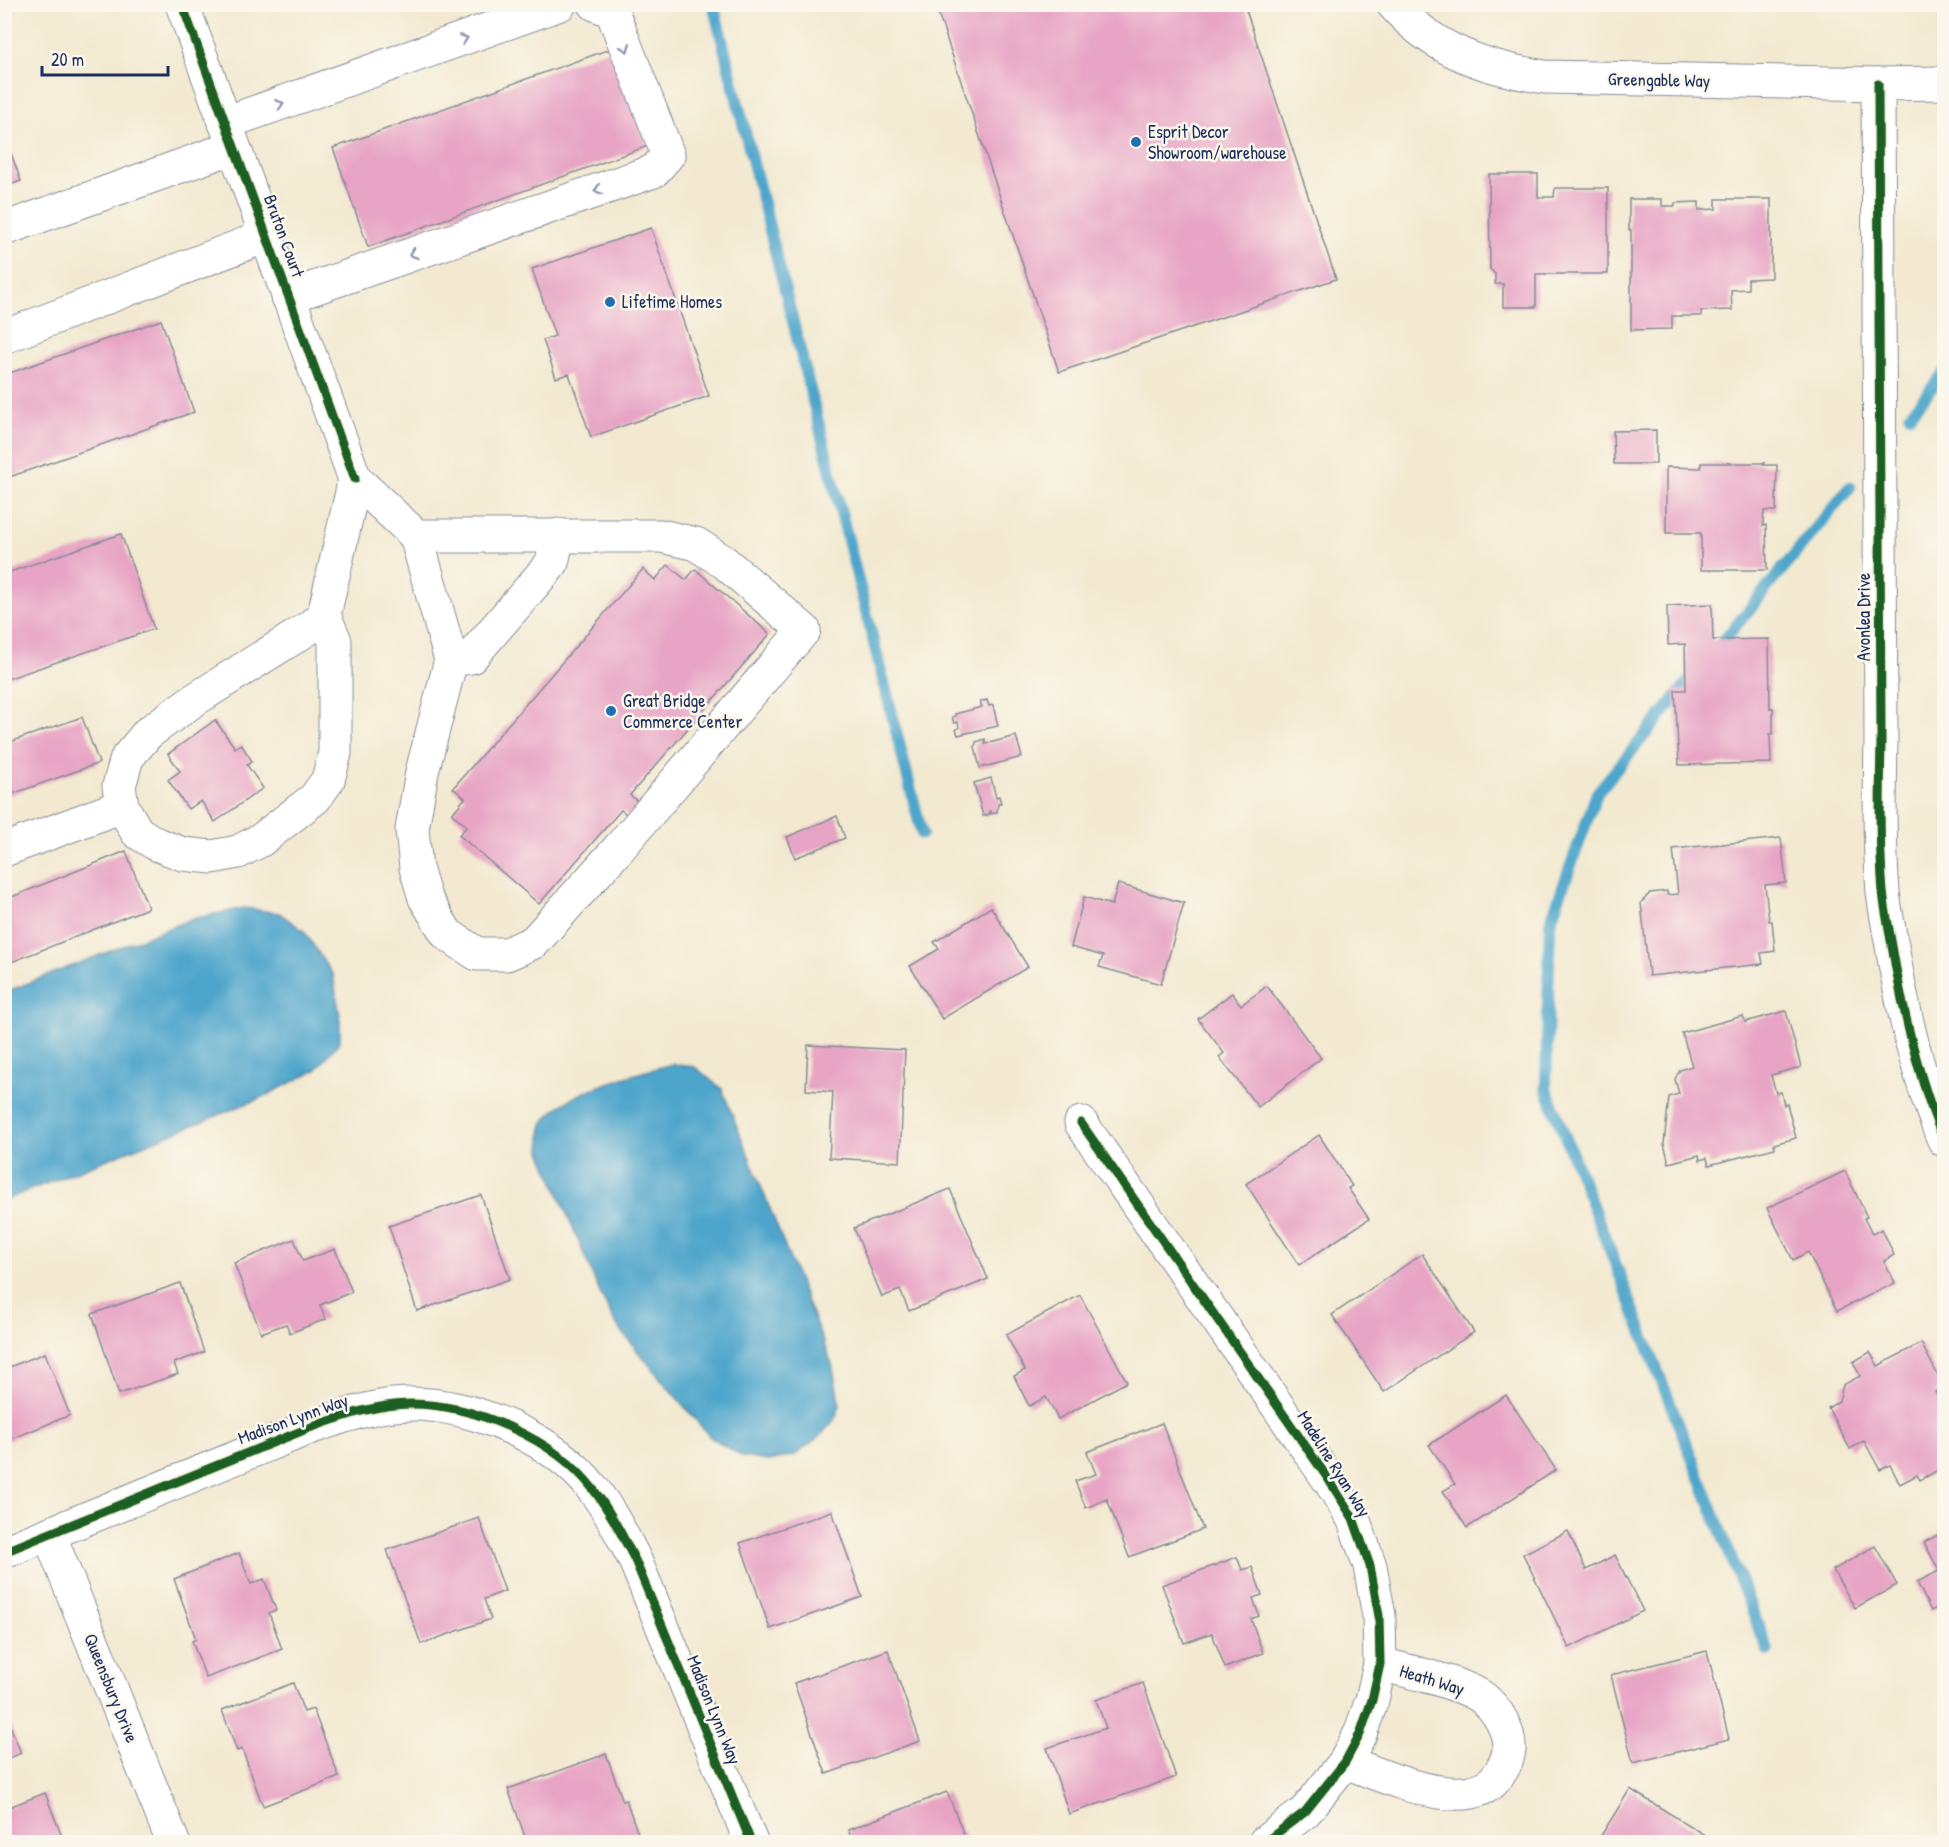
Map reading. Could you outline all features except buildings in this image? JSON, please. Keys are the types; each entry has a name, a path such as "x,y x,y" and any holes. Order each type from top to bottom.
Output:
{"street":[{"name":"Bruton Court","path":"182,4 355,479"},
{"path":"4,229 229,135 560,4"},
{"path":"288,297 654,171 668,155 612,11 595,4"},
{"name":"Greengable Way","path":"1393,4 1405,18 1441,44 1473,60 1508,72 1583,79 1944,83"},
{"name":"Avonlea Drive","path":"1878,84 1881,717 1879,817 1883,883 1899,987 1912,1044 1944,1140"},
{"path":"4,337 266,236"},
{"path":"355,479 416,536 451,660 423,772 412,829 416,868 425,898 447,934 477,954 507,954 534,942 620,847 804,630 724,562 696,544 661,536 416,536"},
{"path":"324,615 309,628 191,702 148,733 127,758 119,786 122,806 137,832 156,844 183,854 212,858 238,852 261,840 315,798 328,780 335,753 335,641 324,615 355,479"},
{"path":"451,660 471,657 552,563 558,535"},
{"path":"4,850 122,806"},
{"name":"Madeline Ryan Way","path":"1080,1123 1329,1480 1353,1518 1370,1566 1379,1616 1380,1664 1372,1700 1360,1734 1345,1762 1305,1812 1265,1842"},
{"name":"Madison Lynn Way","path":"4,1552 309,1428 370,1409 411,1404 454,1408 493,1419 527,1436 561,1458 592,1487 617,1523 635,1560 751,1842"},
{"name":"Queensbury Drive","path":"49,1534 173,1842"},
{"name":"Heath Way","path":"1345,1762 1420,1788 1447,1794 1474,1791 1488,1786 1497,1778 1504,1766 1509,1750 1507,1734 1502,1719 1483,1698 1459,1687 1380,1664"}],"water":[{"path":"244,908 279,913 304,931 333,975 340,1016 340,1041 316,1070 261,1098 5,1200 5,992 192,919"},
{"path":"672,1064 695,1067 722,1089 832,1364 840,1406 834,1420 821,1435 795,1455 768,1461 743,1457 710,1437 639,1353 614,1321 600,1293 541,1151 542,1128 549,1116 562,1104 599,1086"}],"waterway":[{"path":"713,4 922,834"},
{"path":"1910,415 1944,373"},
{"path":"1715,651 1850,487"},
{"path":"1696,673 1597,793 1550,923 1546,1088 1768,1651"}],"cycle path":[{"path":"182,4 355,479"},
{"path":"1878,84 1880,817 1883,892 1906,1020 1926,1093 1944,1140"},
{"path":"1081,1123 1329,1480 1353,1518 1370,1566 1379,1616 1380,1664 1372,1700 1360,1734 1345,1762 1305,1812 1265,1842"},
{"path":"4,1552 309,1428 359,1412 385,1406 411,1404 460,1410 486,1418 535,1440 577,1471 593,1489 616,1523 635,1560 751,1842"}],"place":[{"name":"Esprit Decor Showroom/warehouse","path":"1136,142"},
{"name":"Lifetime Homes","path":"610,302"},
{"name":"Great Bridge Commerce Center","path":"611,711"}]}
